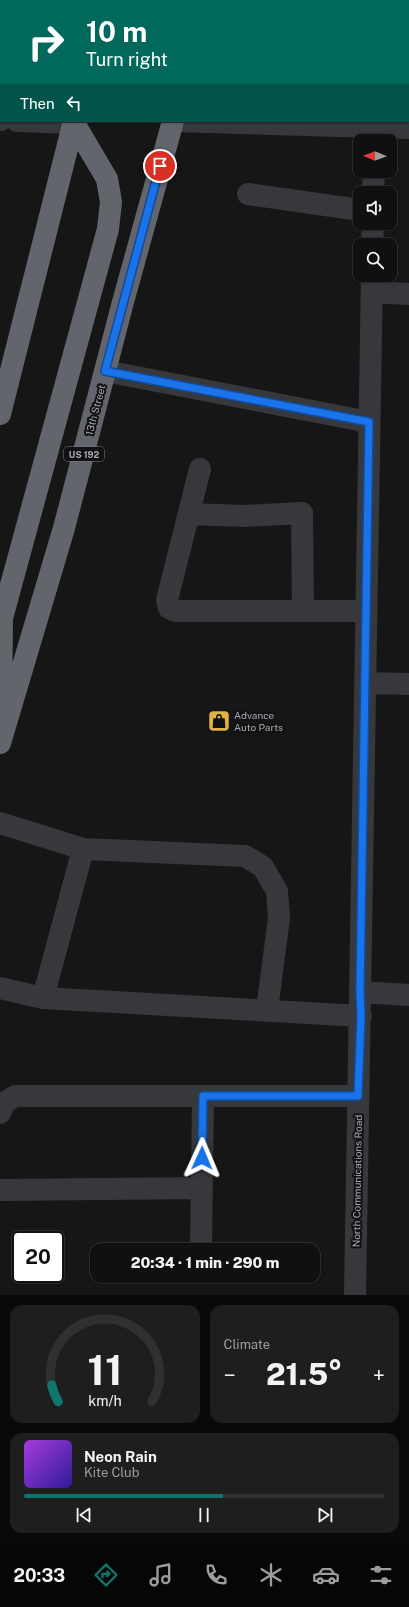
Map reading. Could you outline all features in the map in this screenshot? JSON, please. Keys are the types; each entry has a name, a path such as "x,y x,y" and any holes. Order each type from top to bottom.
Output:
{"highway":[{"path":"0,414 74,122"},
{"path":"0,742 2,618 108,229 111,202 107,179 74,122"},
{"name":"13th Street","path":"0,742 64,528 173,122"}],"street":[{"path":"189,122 375,134 409,128"},
{"path":"248,194 353,209"},
{"path":"372,284 409,294"},
{"name":"North Communications Road","path":"355,1295 358,1096 361,1016 360,992 372,284"},
{"path":"105,371 369,422"},
{"path":"200,469 167,600 169,608 175,611 366,611"},
{"path":"189,514 244,516 302,514 303,611"},
{"path":"365,683 409,684"},
{"path":"0,823 83,849 245,856 263,867 277,891 279,918 267,1010"},
{"path":"43,998 83,849"},
{"path":"0,988 43,998 361,1016"},
{"path":"360,992 409,995"},
{"path":"0,1113 4,1103 15,1096 358,1096"},
{"path":"201,1243 203,1096"},
{"path":"0,1190 202,1188"}],"place":[{"name":"Advance Auto Parts","path":"219,721"}],"route":[{"path":"160,166 105,371 369,422 360,992 361,1016 358,1096 203,1096 202,1158"}]}
